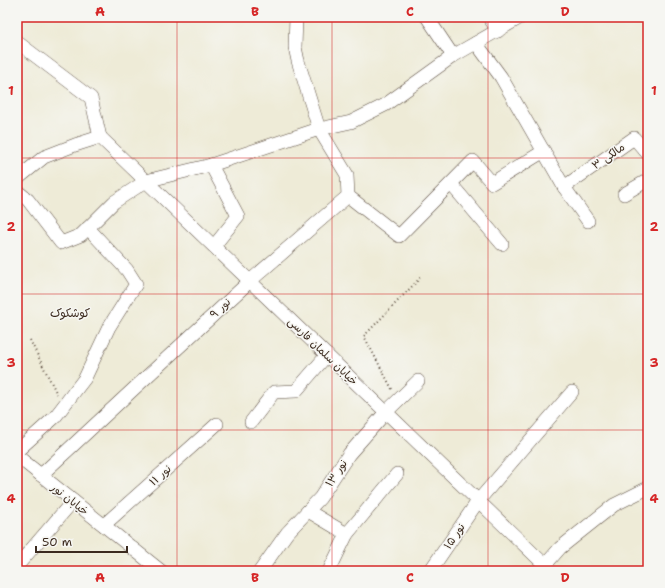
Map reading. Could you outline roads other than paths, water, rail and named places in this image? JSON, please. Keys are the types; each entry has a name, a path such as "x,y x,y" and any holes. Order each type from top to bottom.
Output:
{"street":[{"path":"296,17 295,47 298,61 319,129 347,175 348,196 400,236 473,161 492,183 544,151"},
{"path":"427,17 453,56"},
{"path":"489,17 498,31"},
{"path":"17,192 28,200 61,243 81,235 114,202 146,181 211,165 319,129 351,122 385,105 453,56 521,17"},
{"path":"17,42 91,98 100,137 75,145 44,158 17,179"},
{"path":"476,43 502,77 564,187 588,221"},
{"name":"خیابان سلمان فارسی","path":"100,137 478,501 542,568"},
{"name":"مالکی ۳","path":"564,187 634,138 648,154"},
{"path":"211,165 238,216 214,246"},
{"path":"624,194 648,180"},
{"path":"451,184 502,244"},
{"name":"نور ۹","path":"41,475 250,281 348,196"},
{"path":"17,451 55,417 85,378 109,327 136,284 127,270 88,228"},
{"path":"251,422 274,392 296,391 327,355"},
{"name":"نور ۱۳","path":"260,571 287,533 320,498 349,454 386,412 418,381"},
{"name":"نور ۱۵","path":"430,571 478,501 572,392"},
{"name":"نور ۱۱","path":"104,525 217,424"},
{"name":"خیابان نور","path":"17,456 104,525 152,568"},
{"path":"330,570 347,534 397,474"},
{"path":"542,568 560,548 614,505 648,488"},
{"path":"23,571 17,566 73,501"},
{"path":"308,510 347,534"}],"district":[{"name":"کوشکوک","path":"70,313"}]}
